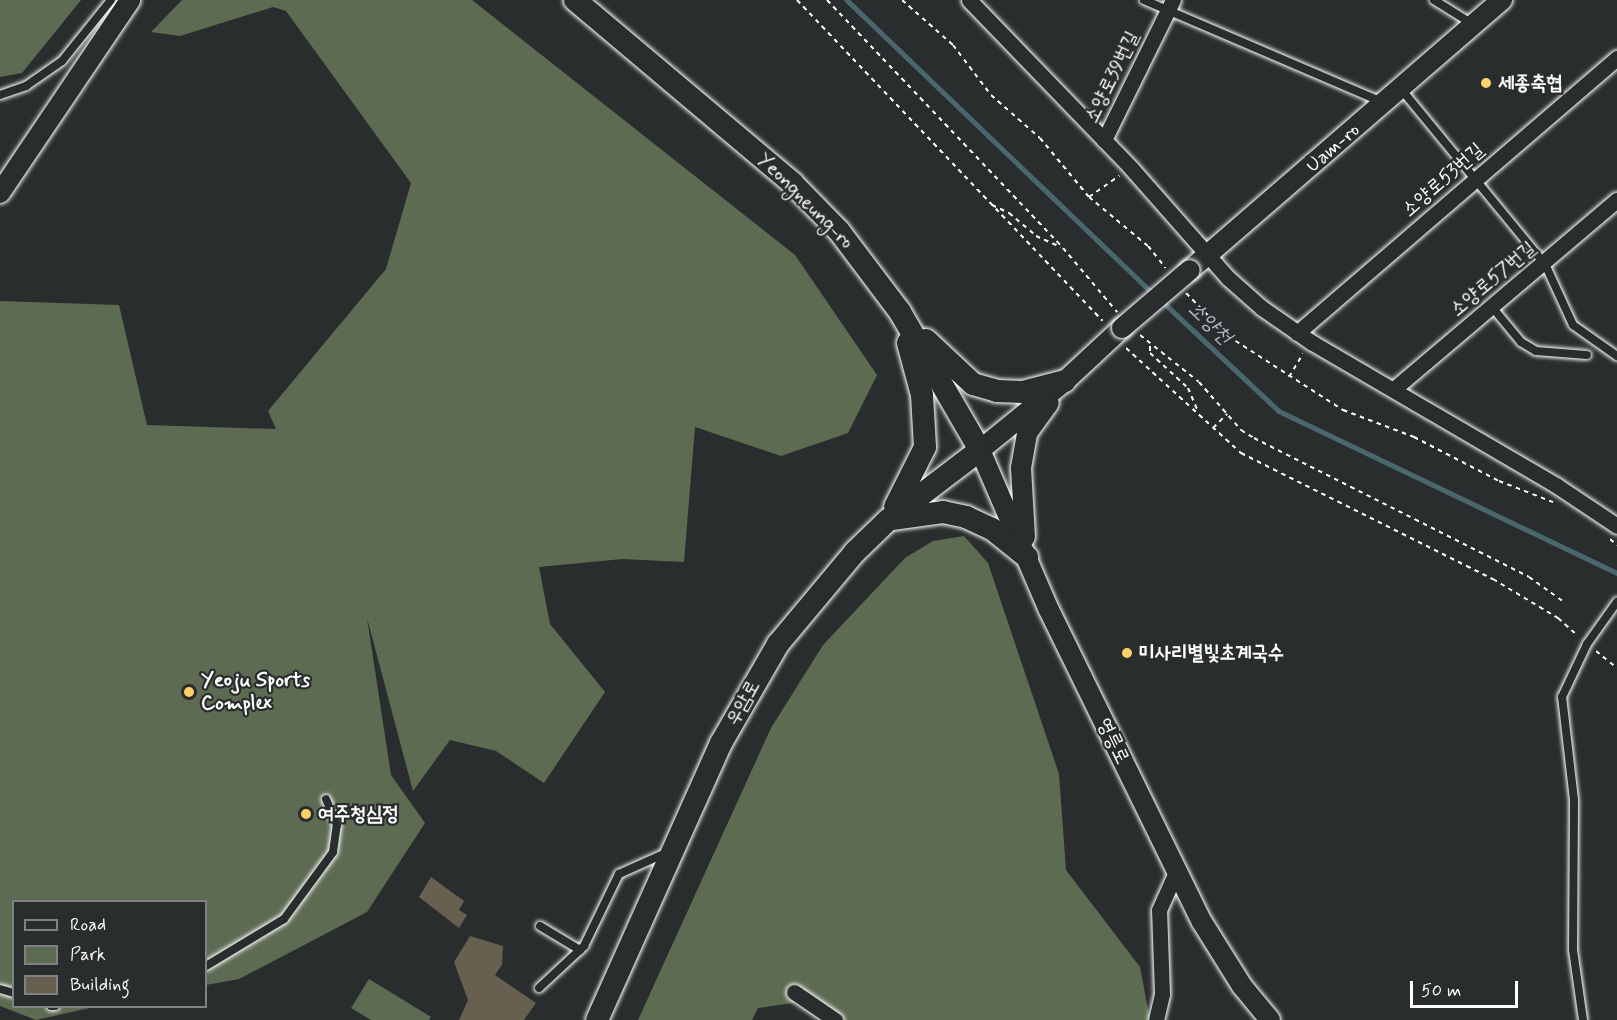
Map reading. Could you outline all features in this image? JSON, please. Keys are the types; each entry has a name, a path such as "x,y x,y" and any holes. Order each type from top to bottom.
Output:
{"main road":[{"name":"Yeongneung-ro","path":"575,0 792,183 839,231 900,312 980,450"},
{"path":"900,312 943,358 973,384 997,391 1023,392 1065,381"},
{"path":"888,520 925,447 922,395 900,312"},
{"name":"우암로","path":"597,1020 721,743 778,644 827,583 888,520 980,450"},
{"path":"888,520 943,512 966,517 992,529 1027,557"}],"street":[{"path":"0,193 130,0"},
{"path":"969,0 1131,168 1210,254 1228,278 1262,308 1311,342 1395,388 1617,526"},
{"path":"1474,25 1482,0"},
{"name":"Uam-ro","path":"1125,328 1502,0"},
{"name":"소양로39번길","path":"1104,140 1170,5"},
{"name":"소양로53번길","path":"1297,333 1617,58"},
{"name":"소양로57번길","path":"1395,388 1545,264 1617,200"},
{"path":"980,450 1065,381 1125,328"},
{"path":"1027,557 1021,468 1027,433 1065,381"},
{"name":"영릉로","path":"980,450 1049,610 1177,870 1220,952 1270,1020"},
{"path":"1156,1020 1162,994 1159,909 1177,870"},
{"path":"794,992 835,1020"}],"lane":[{"path":"0,95 26,86 62,61 111,0"},
{"path":"1144,0 1170,5 1385,104"},
{"path":"1434,0 1474,25"},
{"path":"1401,89 1474,181 1545,264 1573,325 1617,356"},
{"path":"1492,308 1521,342 1536,351 1587,355"},
{"path":"1583,1020 1573,950 1574,800 1562,697 1587,644 1617,602"},
{"path":"207,965 284,919 333,852 337,825 326,799"},
{"path":"539,988 580,950 619,874 673,850"},
{"path":"540,926 580,950"}],"path":[{"path":"797,0 989,204 1125,328 1199,382 1227,414 1254,438 1529,577 1564,602"},
{"path":"826,0 1064,248 1125,328 1131,355 1198,411 1213,429 1241,453 1493,579 1558,618 1617,668"},
{"path":"1089,197 1131,168"},
{"path":"989,204 1009,213 1036,236 1064,248"},
{"path":"1289,377 1311,342"},
{"path":"1150,346 1150,353 1188,388 1198,411"},
{"path":"1213,429 1227,414"}],"green space":[{"path":"0,0 81,0 22,73 0,77"},
{"path":"182,0 472,0 795,255 877,375 848,433 781,456 695,427 684,562 622,559 539,567 550,624 605,692 544,783 496,751 450,740 413,791 367,618 391,775 425,823 367,912 239,979 207,985 207,900 12,900 12,1008 90,1008 36,1020 0,1006 0,301 119,305 147,425 276,429 268,411 386,269 411,183 286,11 273,7 180,36 151,32"},
{"path":"964,536 988,563 1059,774 1066,870 1140,967 1150,1020 825,1020 813,1000 758,1008 752,1020 638,1020 771,728 823,645 905,558 933,541"},
{"path":"369,979 431,1017 429,1020 371,1020 351,1008"}],"building":[{"path":"431,877 464,901 459,910 467,915 459,928 419,897"},
{"path":"470,936 503,946 502,965 495,975 536,1003 524,1020 459,1020 468,1000 454,962"}],"waterway":[{"name":"소양천","path":"847,0 1154,294"},
{"name":"소양천","path":"1163,302 1279,411 1617,573"}],"place":[{"name":"세종축협","path":"1486,83"},
{"name":"미사리별빛초계국수","path":"1127,653"},
{"name":"Yeoju Sports Complex","path":"189,692"},
{"name":"여주청심정","path":"306,814"}]}
